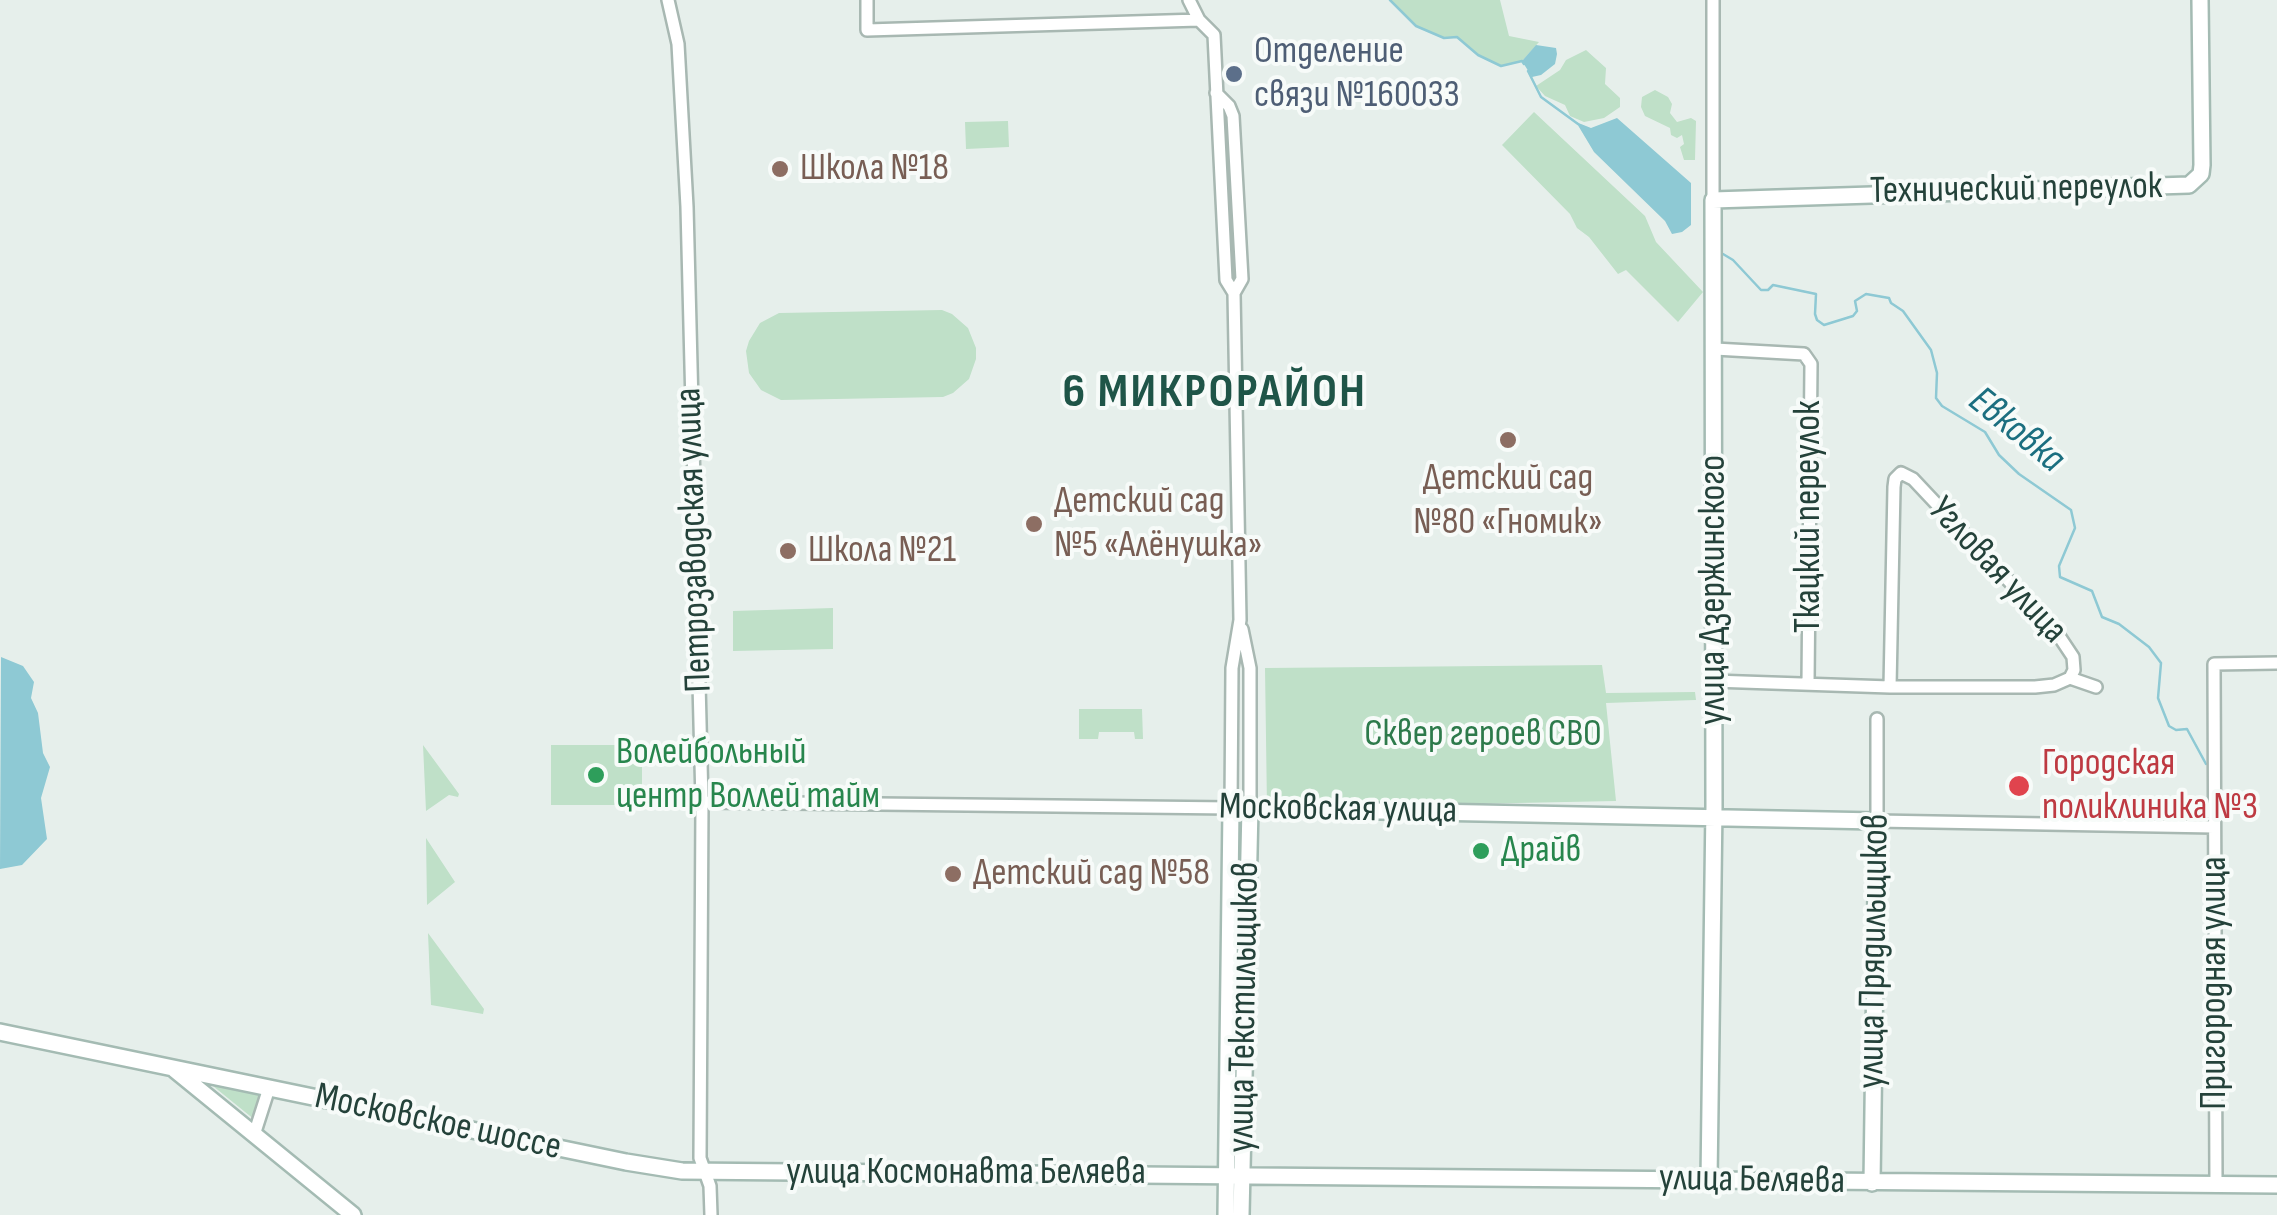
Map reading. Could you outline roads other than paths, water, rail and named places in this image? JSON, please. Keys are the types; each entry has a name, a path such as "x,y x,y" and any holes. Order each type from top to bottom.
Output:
{"street":[{"name":"Петрозаводская улица","path":"668,0 678,44 687,208 702,802 700,1158 710,1186 712,1215"},
{"path":"867,0 867,30 1199,20"},
{"name":"улица Текстильщиков","path":"1190,0 1199,20 1214,35 1226,280 1234,294 1240,620 1232,668 1234,1174 1242,1215"},
{"name":"улица Дзержинского","path":"1709,1180 1714,818 1713,0"},
{"name":"Технический переулок","path":"1713,200 2189,185 2201,174 2202,165 2200,0"},
{"name":"Ткацкий переулок","path":"1715,348 1804,354 1810,364 1808,683"},
{"name":"Угловая улица","path":"1890,687 1894,478 1901,473 1913,479 2056,630 2073,656 2070,678"},
{"name":"улица Текстильщиков","path":"1226,1215 1234,1174 1250,807 1250,668 1240,620"},
{"name":"Пригородная улица","path":"2216,1186 2214,664 2277,663"},
{"path":"1232,668 1250,668"},
{"path":"1713,681 2035,687 2070,678 2096,687"},
{"name":"улица Прядильщиков","path":"1872,1183 1877,719"},
{"name":"Московская улица","path":"702,802 1250,807 2214,827"},
{"name":"Московское шоссе","path":"0,1032 626,1162 706,1172"},
{"name":"Московское шоссе","path":"172,1068 353,1215"},
{"path":"254,1135 268,1088"},
{"name":"улица Космонавта Беляева","path":"706,1172 1234,1174"},
{"name":"улица Беляева","path":"1234,1174 2277,1185"}],"water":[{"path":"1536,45 1556,48 1557,54 1555,64 1532,77 1522,61"},
{"path":"1617,118 1691,183 1691,225 1682,232 1672,234 1665,221 1594,152 1576,122 1591,128"},
{"path":"1,657 23,666 34,682 31,698 38,713 43,753 50,767 41,798 47,839 22,865 0,869"}],"waterway":[{"name":"Евковка","path":"1390,0 1416,26 1444,38 1457,37 1478,55 1501,66 1522,61 1524,64"},
{"name":"Евковка","path":"1528,71 1541,97 1578,124"},
{"name":"Евковка","path":"1723,254 1761,290 1773,285 1816,294 1815,314 1824,325 1853,316 1857,311 1855,301 1866,294 1889,298 1903,311 1931,350 1937,373 1936,398 1942,406 1985,432 1999,455 2019,474 2071,510 2075,528 2059,566 2060,577 2092,591 2102,617 2119,624 2149,647 2161,663 2158,698 2169,726 2187,729 2206,764"}],"place":[{"name":"Отделение связи №160033","path":"1234,74"},
{"name":"Школа №18","path":"780,169"},
{"name":"Детский сад №80 «Гномик»","path":"1508,440"},
{"name":"Детский сад №5 «Алёнушка»","path":"1034,524"},
{"name":"Школа №21","path":"788,551"},
{"name":"Волейбольный центр Воллей тайм","path":"596,775"},
{"name":"Городская поликлиника №3","path":"2019,786"},
{"name":"Драйв","path":"1481,851"},
{"name":"Детский сад №58","path":"953,874"}],"district":[{"name":"6 МИКРОРАЙОН","path":"1215,394"}],"park label":[{"name":"Сквер героев СВО","path":"1483,735"}]}
